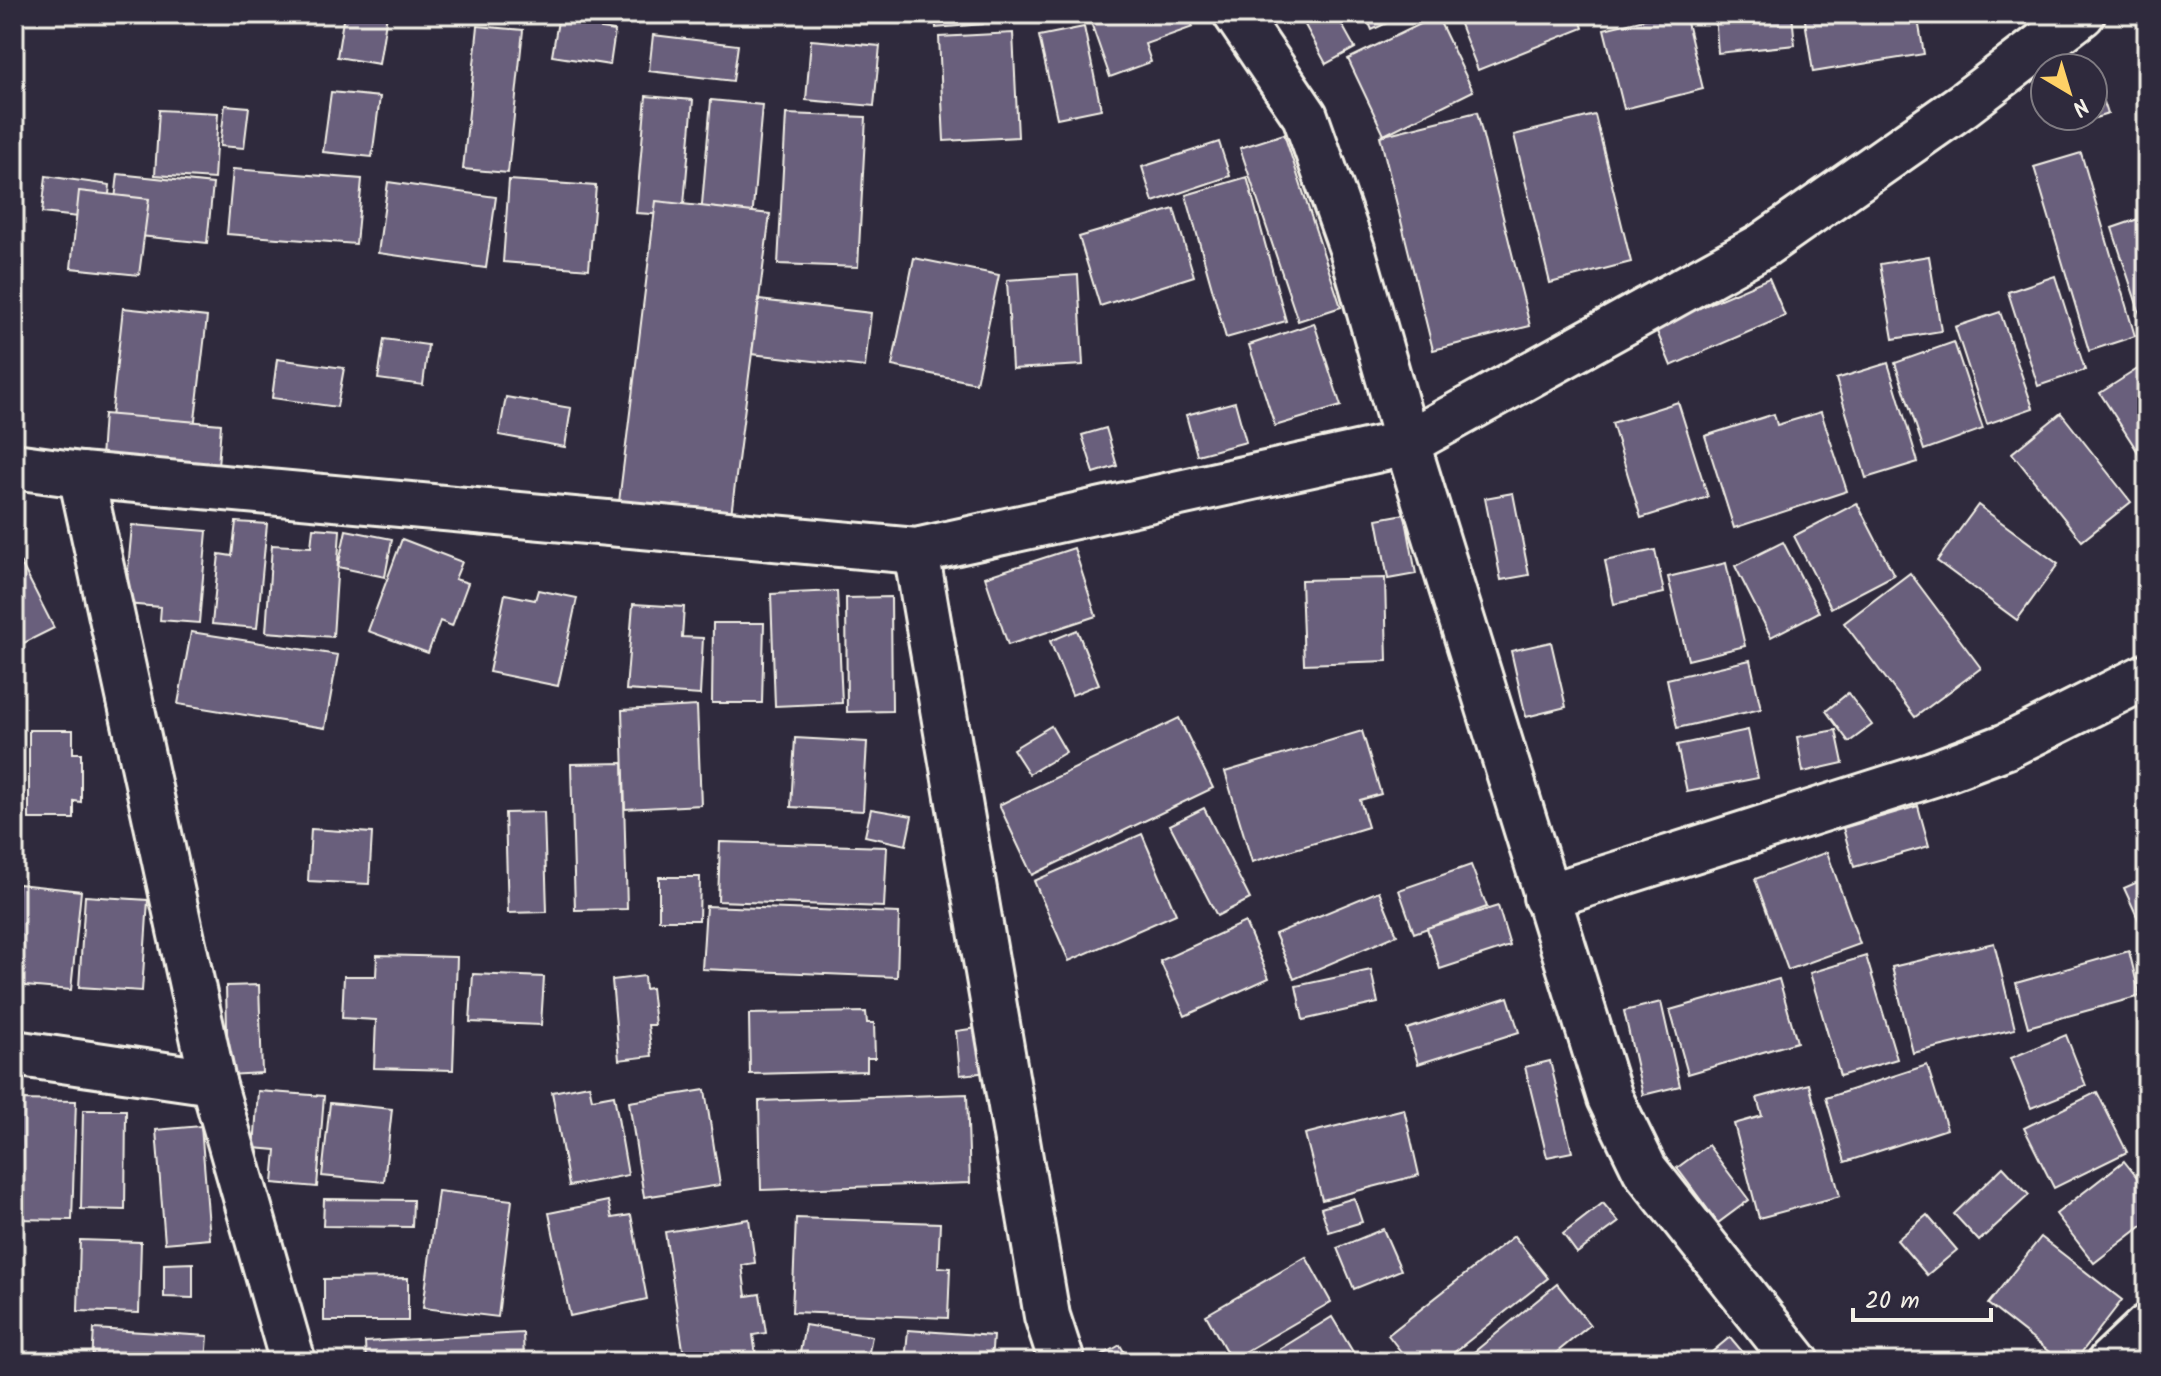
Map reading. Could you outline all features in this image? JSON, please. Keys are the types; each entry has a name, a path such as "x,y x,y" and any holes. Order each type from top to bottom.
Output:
{"street":[{"path":"1236,14 1305,116 1352,249 1407,443 1610,1098 1645,1170 1797,1362"},
{"path":"14,466 81,475 916,551 1407,443 1762,246 1963,105 2082,14"},
{"path":"81,475 213,1082 293,1362"},
{"path":"916,551 1047,1316 1062,1362"},
{"path":"1546,897 1933,774 2007,746 2147,676"},
{"path":"14,1053 213,1082"},
{"path":"2110,1362 2147,1327"}],"building":[{"path":"344,14 387,14 379,64 337,57"},
{"path":"935,14 982,14 983,24 936,28"},
{"path":"1088,14 1188,14 1193,27 1145,44 1151,62 1110,77"},
{"path":"1299,14 1336,14 1355,48 1326,64"},
{"path":"1365,14 1406,14 1372,30"},
{"path":"1456,14 1578,14 1583,28 1478,70"},
{"path":"1665,14 1685,14 1703,89 1624,109 1604,29"},
{"path":"1715,14 1792,14 1795,45 1718,53"},
{"path":"1804,14 1917,14 1924,54 1813,72"},
{"path":"1931,14 1996,14 1933,24"},
{"path":"559,15 602,22 601,29 615,31 610,65 552,56"},
{"path":"1437,16 1473,91 1384,135 1348,59"},
{"path":"478,26 523,30 508,173 463,169"},
{"path":"1084,27 1101,109 1057,118 1039,36"},
{"path":"1013,33 1018,137 944,141 939,37"},
{"path":"653,35 738,45 733,81 649,71"},
{"path":"811,40 880,46 874,106 806,100"},
{"path":"331,92 380,97 372,157 323,152"},
{"path":"646,96 693,100 683,216 636,213"},
{"path":"711,100 762,105 752,220 701,216"},
{"path":"225,105 249,107 244,148 220,146"},
{"path":"159,110 218,113 214,179 155,175"},
{"path":"1477,112 1530,326 1433,350 1380,136"},
{"path":"786,114 866,117 858,267 778,264"},
{"path":"1595,115 1631,262 1550,283 1514,135"},
{"path":"1284,134 1341,307 1298,321 1240,148"},
{"path":"1219,142 1230,176 1153,202 1142,167"},
{"path":"2081,153 2135,336 2089,351 2034,167"},
{"path":"233,169 362,179 356,244 227,234"},
{"path":"118,174 213,184 207,243 111,233"},
{"path":"46,176 110,185 106,220 42,213"},
{"path":"1247,177 1286,321 1226,338 1186,195"},
{"path":"509,180 596,186 589,269 503,262"},
{"path":"388,182 496,197 486,268 378,253"},
{"path":"79,191 149,199 139,275 71,268"},
{"path":"656,201 770,214 731,515 619,502"},
{"path":"1174,209 1194,276 1100,306 1079,237"},
{"path":"2147,216 2147,322 2143,323 2112,228"},
{"path":"1929,256 1941,331 1893,339 1880,264"},
{"path":"914,258 999,275 976,383 892,366"},
{"path":"1078,275 1083,365 1012,369 1007,280"},
{"path":"2055,276 2085,370 2038,386 2008,292"},
{"path":"1769,278 1785,316 1671,366 1655,327"},
{"path":"759,300 871,313 865,367 752,354"},
{"path":"123,308 207,317 191,454 108,445"},
{"path":"2000,312 2033,408 1987,424 1955,327"},
{"path":"1314,323 1341,406 1275,426 1249,345"},
{"path":"384,339 428,345 423,385 378,379"},
{"path":"1954,342 1983,429 1924,450 1895,363"},
{"path":"277,359 344,368 337,407 272,398"},
{"path":"1888,363 1918,462 1866,478 1836,379"},
{"path":"2147,363 2147,466 2100,393"},
{"path":"506,397 571,408 565,447 499,435"},
{"path":"1235,402 1246,442 1197,455 1186,415"},
{"path":"1678,402 1708,497 1641,518 1612,423"},
{"path":"1821,412 1847,491 1734,528 1705,436 1774,414 1777,425"},
{"path":"2061,413 2131,502 2082,541 2012,453"},
{"path":"104,414 221,424 218,467 101,458"},
{"path":"1106,428 1117,466 1094,473 1082,435"},
{"path":"1513,493 1529,575 1501,580 1485,498"},
{"path":"14,502 21,502 18,536 14,535"},
{"path":"1857,503 1894,575 1831,608 1794,536"},
{"path":"1978,505 2058,564 2017,620 1937,561"},
{"path":"1405,514 1416,574 1388,579 1377,519"},
{"path":"236,522 267,524 257,628 212,624 219,554 232,556"},
{"path":"132,525 207,531 199,623 160,620 161,607 125,604"},
{"path":"313,528 340,530 333,637 266,632 272,545 311,547"},
{"path":"346,530 392,539 385,577 338,567"},
{"path":"402,539 462,562 455,579 468,583 452,626 440,621 428,653 368,631"},
{"path":"1783,542 1819,612 1771,637 1735,566"},
{"path":"1074,548 1096,616 1008,645 985,577"},
{"path":"1655,550 1664,593 1614,604 1605,561"},
{"path":"21,563 54,628 14,648 14,567"},
{"path":"1726,563 1745,646 1688,660 1668,577"},
{"path":"1910,573 1981,668 1915,717 1844,623"},
{"path":"1385,578 1387,661 1304,664 1301,580"},
{"path":"538,590 577,598 558,686 489,672 505,594 535,600"},
{"path":"837,591 842,703 775,706 771,594"},
{"path":"891,597 892,711 847,712 846,598"},
{"path":"633,604 684,607 682,637 703,638 700,695 626,690"},
{"path":"713,623 764,623 762,703 712,703"},
{"path":"1077,630 1099,684 1072,695 1050,641"},
{"path":"191,632 338,655 325,728 178,704"},
{"path":"1551,642 1566,707 1526,717 1511,651"},
{"path":"1750,660 1761,709 1677,728 1667,679"},
{"path":"1848,693 1872,725 1849,742 1826,711"},
{"path":"697,706 701,805 625,809 622,710"},
{"path":"1179,718 1213,788 1032,875 999,805"},
{"path":"1051,726 1066,752 1029,774 1013,749"},
{"path":"29,730 73,730 73,753 81,753 81,802 74,801 74,819 29,819"},
{"path":"1748,730 1758,778 1687,792 1677,745"},
{"path":"1836,730 1843,763 1803,772 1797,737"},
{"path":"1362,731 1381,794 1360,800 1368,827 1252,862 1225,772"},
{"path":"795,738 867,742 863,811 791,807"},
{"path":"623,763 627,909 575,910 571,764"},
{"path":"1918,806 1929,846 1854,867 1843,828"},
{"path":"1204,808 1250,899 1217,916 1170,825"},
{"path":"871,809 912,816 906,845 865,836"},
{"path":"544,812 547,912 508,913 505,813"},
{"path":"311,829 372,833 369,884 308,881"},
{"path":"1142,834 1176,914 1069,961 1034,881"},
{"path":"720,842 887,847 884,907 718,901"},
{"path":"1827,852 1860,944 1788,970 1755,879"},
{"path":"1471,865 1487,907 1414,933 1399,890"},
{"path":"659,877 700,877 699,920 659,920"},
{"path":"2147,878 2147,938 2124,888"},
{"path":"18,884 81,891 71,990 14,985"},
{"path":"1379,891 1397,935 1294,979 1275,934"},
{"path":"85,896 148,900 142,991 79,987"},
{"path":"706,906 899,913 897,977 702,969"},
{"path":"1498,906 1510,946 1440,969 1427,928"},
{"path":"1245,922 1269,978 1185,1016 1160,961"},
{"path":"1994,943 2015,1029 1913,1053 1892,967"},
{"path":"2129,951 2140,996 2028,1027 2016,983"},
{"path":"377,955 457,957 453,1070 374,1068 376,1020 342,1018 344,976 376,976"},
{"path":"1866,956 1897,1059 1840,1076 1810,973"},
{"path":"1371,970 1378,1003 1303,1020 1296,986"},
{"path":"473,974 544,977 541,1025 470,1022"},
{"path":"644,976 645,989 651,988 655,1025 648,1025 652,1056 619,1060 612,980"},
{"path":"1779,979 1797,1042 1688,1074 1670,1010"},
{"path":"259,985 262,1073 228,1075 226,986"},
{"path":"1508,997 1519,1032 1418,1064 1407,1029"},
{"path":"1661,1002 1680,1086 1643,1095 1624,1011"},
{"path":"866,1012 867,1023 874,1023 875,1058 867,1058 867,1071 750,1074 749,1014"},
{"path":"985,1027 990,1072 960,1075 956,1031"},
{"path":"2066,1035 2086,1086 2031,1108 2011,1058"},
{"path":"1550,1061 1572,1152 1547,1157 1525,1067"},
{"path":"1927,1065 1947,1129 1845,1162 1826,1098"},
{"path":"1809,1084 1840,1196 1759,1218 1734,1124 1762,1116 1757,1098"},
{"path":"589,1085 592,1099 614,1095 628,1175 569,1186 552,1092"},
{"path":"705,1090 720,1185 644,1197 629,1102"},
{"path":"258,1091 324,1096 317,1187 273,1183 276,1150 254,1148"},
{"path":"2097,1092 2127,1152 2054,1188 2024,1128"},
{"path":"967,1094 970,1183 761,1190 759,1101"},
{"path":"16,1100 76,1101 72,1220 14,1219"},
{"path":"330,1103 392,1109 384,1182 322,1176"},
{"path":"1404,1109 1419,1175 1322,1200 1305,1134"},
{"path":"83,1110 126,1110 125,1210 81,1209"},
{"path":"201,1126 210,1239 165,1243 156,1130"},
{"path":"1708,1145 1749,1200 1718,1223 1677,1168"},
{"path":"2124,1161 2147,1190 2147,1222 2094,1263 2056,1214"},
{"path":"2003,1167 2029,1195 1979,1241 1954,1214"},
{"path":"438,1191 512,1200 498,1317 423,1308"},
{"path":"1354,1198 1362,1222 1329,1232 1321,1208"},
{"path":"324,1199 413,1200 412,1227 323,1226"},
{"path":"608,1201 612,1218 631,1215 647,1299 570,1316 549,1213"},
{"path":"1603,1203 1619,1222 1577,1253 1563,1234"},
{"path":"1927,1215 1957,1250 1927,1275 1897,1240"},
{"path":"796,1218 940,1223 938,1267 950,1268 948,1318 792,1312"},
{"path":"749,1219 755,1263 742,1265 746,1296 760,1294 766,1333 753,1335 757,1362 685,1362 665,1232"},
{"path":"1383,1229 1401,1270 1354,1289 1337,1248"},
{"path":"1514,1236 1548,1278 1442,1362 1409,1362 1388,1335"},
{"path":"2041,1237 2122,1300 2074,1362 2062,1362 1988,1304"},
{"path":"80,1240 141,1242 139,1313 78,1311"},
{"path":"1306,1257 1331,1302 1231,1360 1206,1315"},
{"path":"193,1263 193,1298 164,1297 164,1264"},
{"path":"408,1278 408,1321 324,1321 324,1279"},
{"path":"1557,1284 1590,1325 1545,1362 1462,1362"},
{"path":"1332,1317 1356,1357 1347,1362 1276,1362 1272,1354"},
{"path":"805,1325 872,1336 867,1362 821,1362 799,1358"},
{"path":"94,1329 208,1336 206,1362 92,1362"},
{"path":"908,1330 993,1336 991,1362 905,1362"},
{"path":"523,1333 524,1362 366,1362 365,1342"},
{"path":"1730,1337 1751,1362 1700,1362"},
{"path":"1120,1345 1130,1362 1091,1362"}]}
